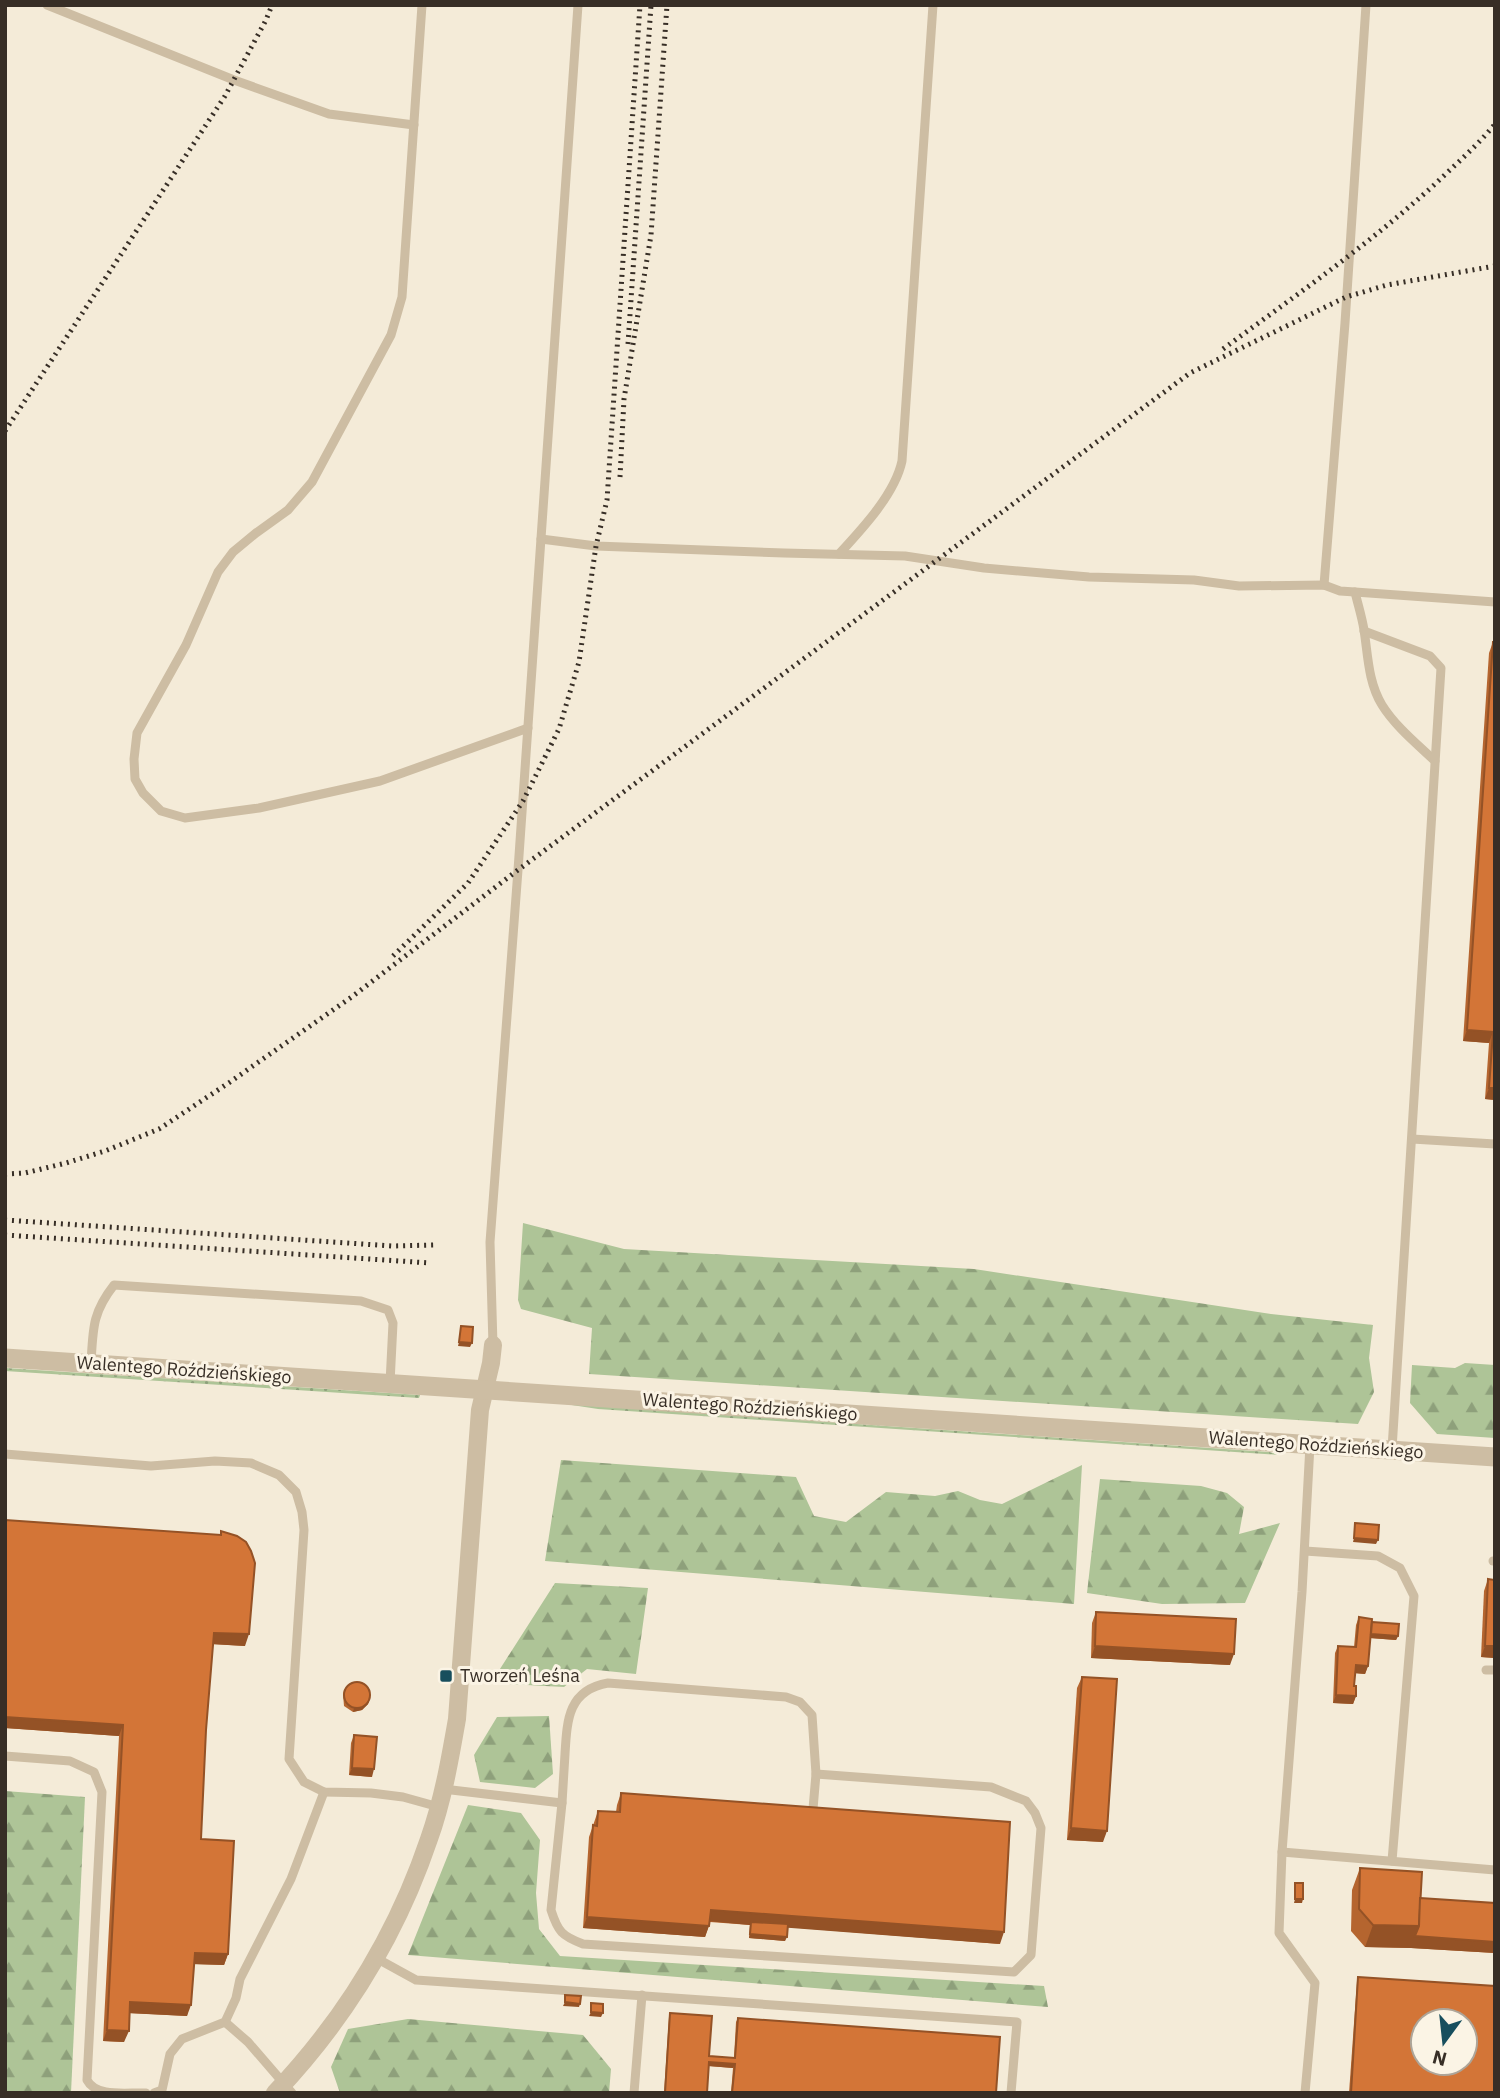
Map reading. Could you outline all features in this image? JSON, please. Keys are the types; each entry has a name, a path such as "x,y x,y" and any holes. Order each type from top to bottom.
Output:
{"street":[{"path":"283,2090 326,2033 376,1958 418,1870 441,1798 457,1719 480,1410 493,1345"},
{"name":"Walentego Roździeńskiego","path":"5,1358 1495,1457"}],"lane":[{"path":"47,5 234,80 329,114 414,125"},
{"path":"422,5 402,297 391,335 312,482 288,510 233,552 218,572 186,645 137,733 135,779 143,793 161,811 185,818 247,810 380,781 528,728"},
{"path":"493,1345 490,1242 578,5"},
{"path":"839,554 897,482 902,461 933,5"},
{"path":"1324,585 1366,5"},
{"path":"541,539 596,546 905,555 984,568 1089,577 1194,580 1239,586 1324,585 1340,591 1495,602"},
{"path":"1355,592 1364,631 1365,651 1381,703 1393,720 1435,761"},
{"path":"1364,631 1430,656 1441,668 1391,1451"},
{"path":"1412,1139 1495,1144"},
{"path":"91,1364 96,1312 114,1285 361,1301 388,1310 393,1323 390,1383"},
{"path":"1305,2093 1315,1983 1279,1933 1282,1852 1305,1551 1310,1445"},
{"path":"5,1454 151,1466 215,1461 251,1463 279,1475 296,1492 304,1530 289,1759 304,1782 324,1792 562,1803"},
{"path":"1305,1551 1378,1556 1400,1568 1414,1595 1392,1861"},
{"path":"814,1809 816,1774 811,1715 800,1702 786,1698 608,1683 594,1686 580,1696 567,1721 551,1910 555,1923 566,1937 583,1944 1014,1972 1031,1955 1041,1828 1026,1801 991,1787 816,1774"},
{"path":"5,1756 71,1761 94,1772 102,1792 87,2080 97,2091 146,2093"},
{"path":"154,2093 162,2090 170,2054 182,2039 225,2022 236,1998 240,1979 291,1879 324,1792"},
{"path":"1282,1852 1495,1870"},
{"path":"376,1958 415,1980 1017,2022 1011,2093"},
{"path":"634,2093 642,1995"},
{"path":"225,2022 248,2042 283,2090"}],"green space":[{"path":"523,1223 624,1249 974,1269 1271,1314 1373,1325 1369,1358 1374,1392 1358,1424 589,1374 592,1328 521,1309 518,1300"},
{"path":"1465,1363 1495,1365 1495,1438 1437,1434 1410,1403 1412,1365 1455,1368"},
{"path":"5,1368 420,1395 419,1398 5,1371"},
{"path":"565,1404 1269,1452 1280,1455 598,1409"},
{"path":"561,1460 796,1477 814,1516 846,1522 886,1492 935,1496 958,1491 980,1500 1002,1504 1082,1465 1074,1604 545,1561"},
{"path":"1100,1479 1201,1486 1227,1493 1244,1507 1239,1534 1280,1523 1245,1603 1162,1604 1087,1593"},
{"path":"555,1583 648,1588 636,1674 587,1669 564,1687 491,1683"},
{"path":"549,1716 553,1774 535,1788 480,1782 474,1755 497,1717"},
{"path":"5,1791 85,1797 71,2093 5,2093"},
{"path":"468,1805 521,1813 540,1840 536,1893 539,1929 560,1956 1044,1986 1048,2007 408,1955"},
{"path":"408,2019 583,2035 611,2069 609,2093 340,2093 331,2067 348,2029"}],"building":[{"path":"1493,642 1495,1088 1489,1088 1493,1032 1467,1030"},
{"path":"461,1326 473,1327 472,1343 459,1342"},
{"path":"5,1520 221,1535 221,1531 246,1542 255,1563 249,1634 214,1633 206,1730 201,1839 234,1841 228,1954 195,1953 191,2005 130,2002 129,2031 107,2030 123,1725 5,1717"},
{"path":"1355,1523 1379,1525 1378,1540 1354,1538"},
{"path":"1488,1579 1495,1580 1495,1646 1485,1646"},
{"path":"1096,1612 1236,1619 1234,1654 1095,1646"},
{"path":"1359,1617 1372,1619 1368,1666 1356,1665 1356,1696 1336,1695 1338,1646 1356,1647"},
{"path":"1372,1622 1399,1624 1398,1636 1371,1634"},
{"path":"1082,1677 1117,1679 1107,1831 1071,1828"},
{"path":"357,1682 366,1686 370,1695 366,1704 357,1708 348,1704 344,1695 348,1686"},
{"path":"354,1735 377,1737 374,1769 352,1768"},
{"path":"621,1793 1010,1822 1004,1932 711,1910 709,1926 587,1917 593,1825 597,1826 598,1811 620,1812"},
{"path":"1360,1868 1422,1872 1419,1926 1373,1925 1359,1909"},
{"path":"1295,1883 1303,1883 1303,1899 1295,1899"},
{"path":"1420,1898 1495,1903 1495,1942 1415,1936 1419,1926"},
{"path":"751,1922 788,1924 787,1937 750,1934"},
{"path":"1358,1977 1495,1986 1495,2093 1351,2093"},
{"path":"565,1995 581,1996 580,2004 565,2002"},
{"path":"591,2003 603,2004 603,2013 591,2012"},
{"path":"670,2013 712,2016 709,2056 735,2058 738,2018 1000,2037 996,2093 732,2093 735,2064 709,2062 707,2093 665,2093"}],"railway":[{"path":"5,431 225,96 272,5"},
{"path":"393,956 468,883 523,801 559,729 579,662 596,546 607,500 640,5"},
{"path":"628,344 651,5"},
{"path":"620,477 624,399 651,235 667,5"},
{"path":"1223,349 1331,270 1383,228 1434,185 1495,124"},
{"path":"5,1174 25,1173 66,1163 105,1151 159,1129 230,1082 353,996 518,870 1190,373 1346,297 1387,285 1495,266"},
{"path":"5,1220 392,1246 434,1245"},
{"path":"5,1235 430,1263"}],"place":[{"name":"Tworzeń Leśna","path":"446,1676"}]}
